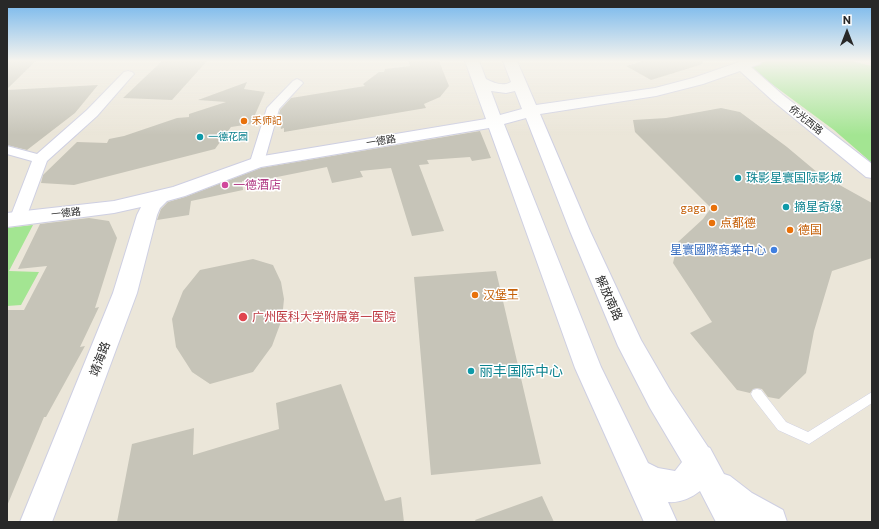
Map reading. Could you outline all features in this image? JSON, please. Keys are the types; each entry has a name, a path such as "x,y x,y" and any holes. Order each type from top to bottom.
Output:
{"main road":[{"path":"481,86 580,348 637,474 661,522"},
{"path":"490,86 505,88 516,86"},
{"name":"解放南路","path":"521,86 580,231 624,332 657,393 705,470 734,522"},
{"name":"一德路","path":"12,219 114,207 160,197 257,162 496,122 531,111 656,92 680,86"},
{"name":"侨光西路","path":"767,86 778,98 872,173"},
{"name":"靖海路","path":"36,522 117,314 147,215 152,205 160,197"},
{"path":"637,474 659,485 678,486 686,483 695,472 705,470 741,504 771,522"}],"street":[{"path":"12,219 26,200 40,159 92,112 117,86"},
{"path":"257,162 273,108 294,86"},
{"path":"7,150 40,159"}],"lane":[{"path":"757,394 782,426 810,438 872,397"}],"green space":[{"path":"774,86 872,86 872,163 834,130"},
{"path":"33,225 9,271 39,272 21,305 7,306 7,228"}],"building":[{"path":"97,86 75,113 27,150 7,145 7,90"},
{"path":"136,86 185,86 172,100 123,98"},
{"name":"一德花园","path":"237,86 245,86 244,89 265,92 251,124 231,127 215,149 74,185 41,183 43,175 77,142 107,143 109,139 124,136 177,118 189,117 189,114 226,102 198,100"},
{"path":"365,86 449,86 440,97 424,104 426,108 284,132 284,128 281,129 279,114 280,110 291,98"},
{"name":"星寰國際商業中心","path":"721,108 740,112 787,147 818,173 872,203 872,258 832,271 814,331 806,373 779,399 768,397 762,389 753,389 750,393 737,390 690,333 712,322 673,263 678,242 703,219 711,208 635,132 633,120 666,118"},
{"path":"480,131 491,158 472,161 470,157 427,160 429,164 419,165 444,231 412,236 391,168 360,171 363,177 332,183 327,167 267,179 242,181 243,190 191,201 189,215 157,220 161,209 168,202 261,168"},
{"path":"89,218 109,221 117,238 95,308 99,307 80,347 85,346 46,417 44,417 7,506 7,310 24,310 47,266 18,269 40,224"},
{"path":"253,259 273,265 281,282 284,299 282,319 272,346 253,372 210,384 192,372 176,347 172,319 183,291 200,270"},
{"name":"丽丰国际中心","path":"496,271 541,464 431,475 414,277"},
{"path":"341,384 385,501 401,497 404,522 117,522 132,444 194,428 193,455 279,429 276,403"},
{"path":"542,496 554,522 476,522 475,520"}],"place":[{"name":"禾师記","path":"244,121"},
{"name":"一德花园","path":"200,137"},
{"name":"珠影星寰国际影城","path":"738,178"},
{"name":"一德酒店","path":"225,185"},
{"name":"摘星奇缘","path":"786,207"},
{"name":"gaga","path":"714,208"},
{"name":"点都德","path":"712,223"},
{"name":"德国","path":"790,230"},
{"name":"星寰國際商業中心","path":"774,250"},
{"name":"汉堡王","path":"475,295"},
{"name":"广州医科大学附属第一医院","path":"243,317"},
{"name":"丽丰国际中心","path":"471,371"}]}
